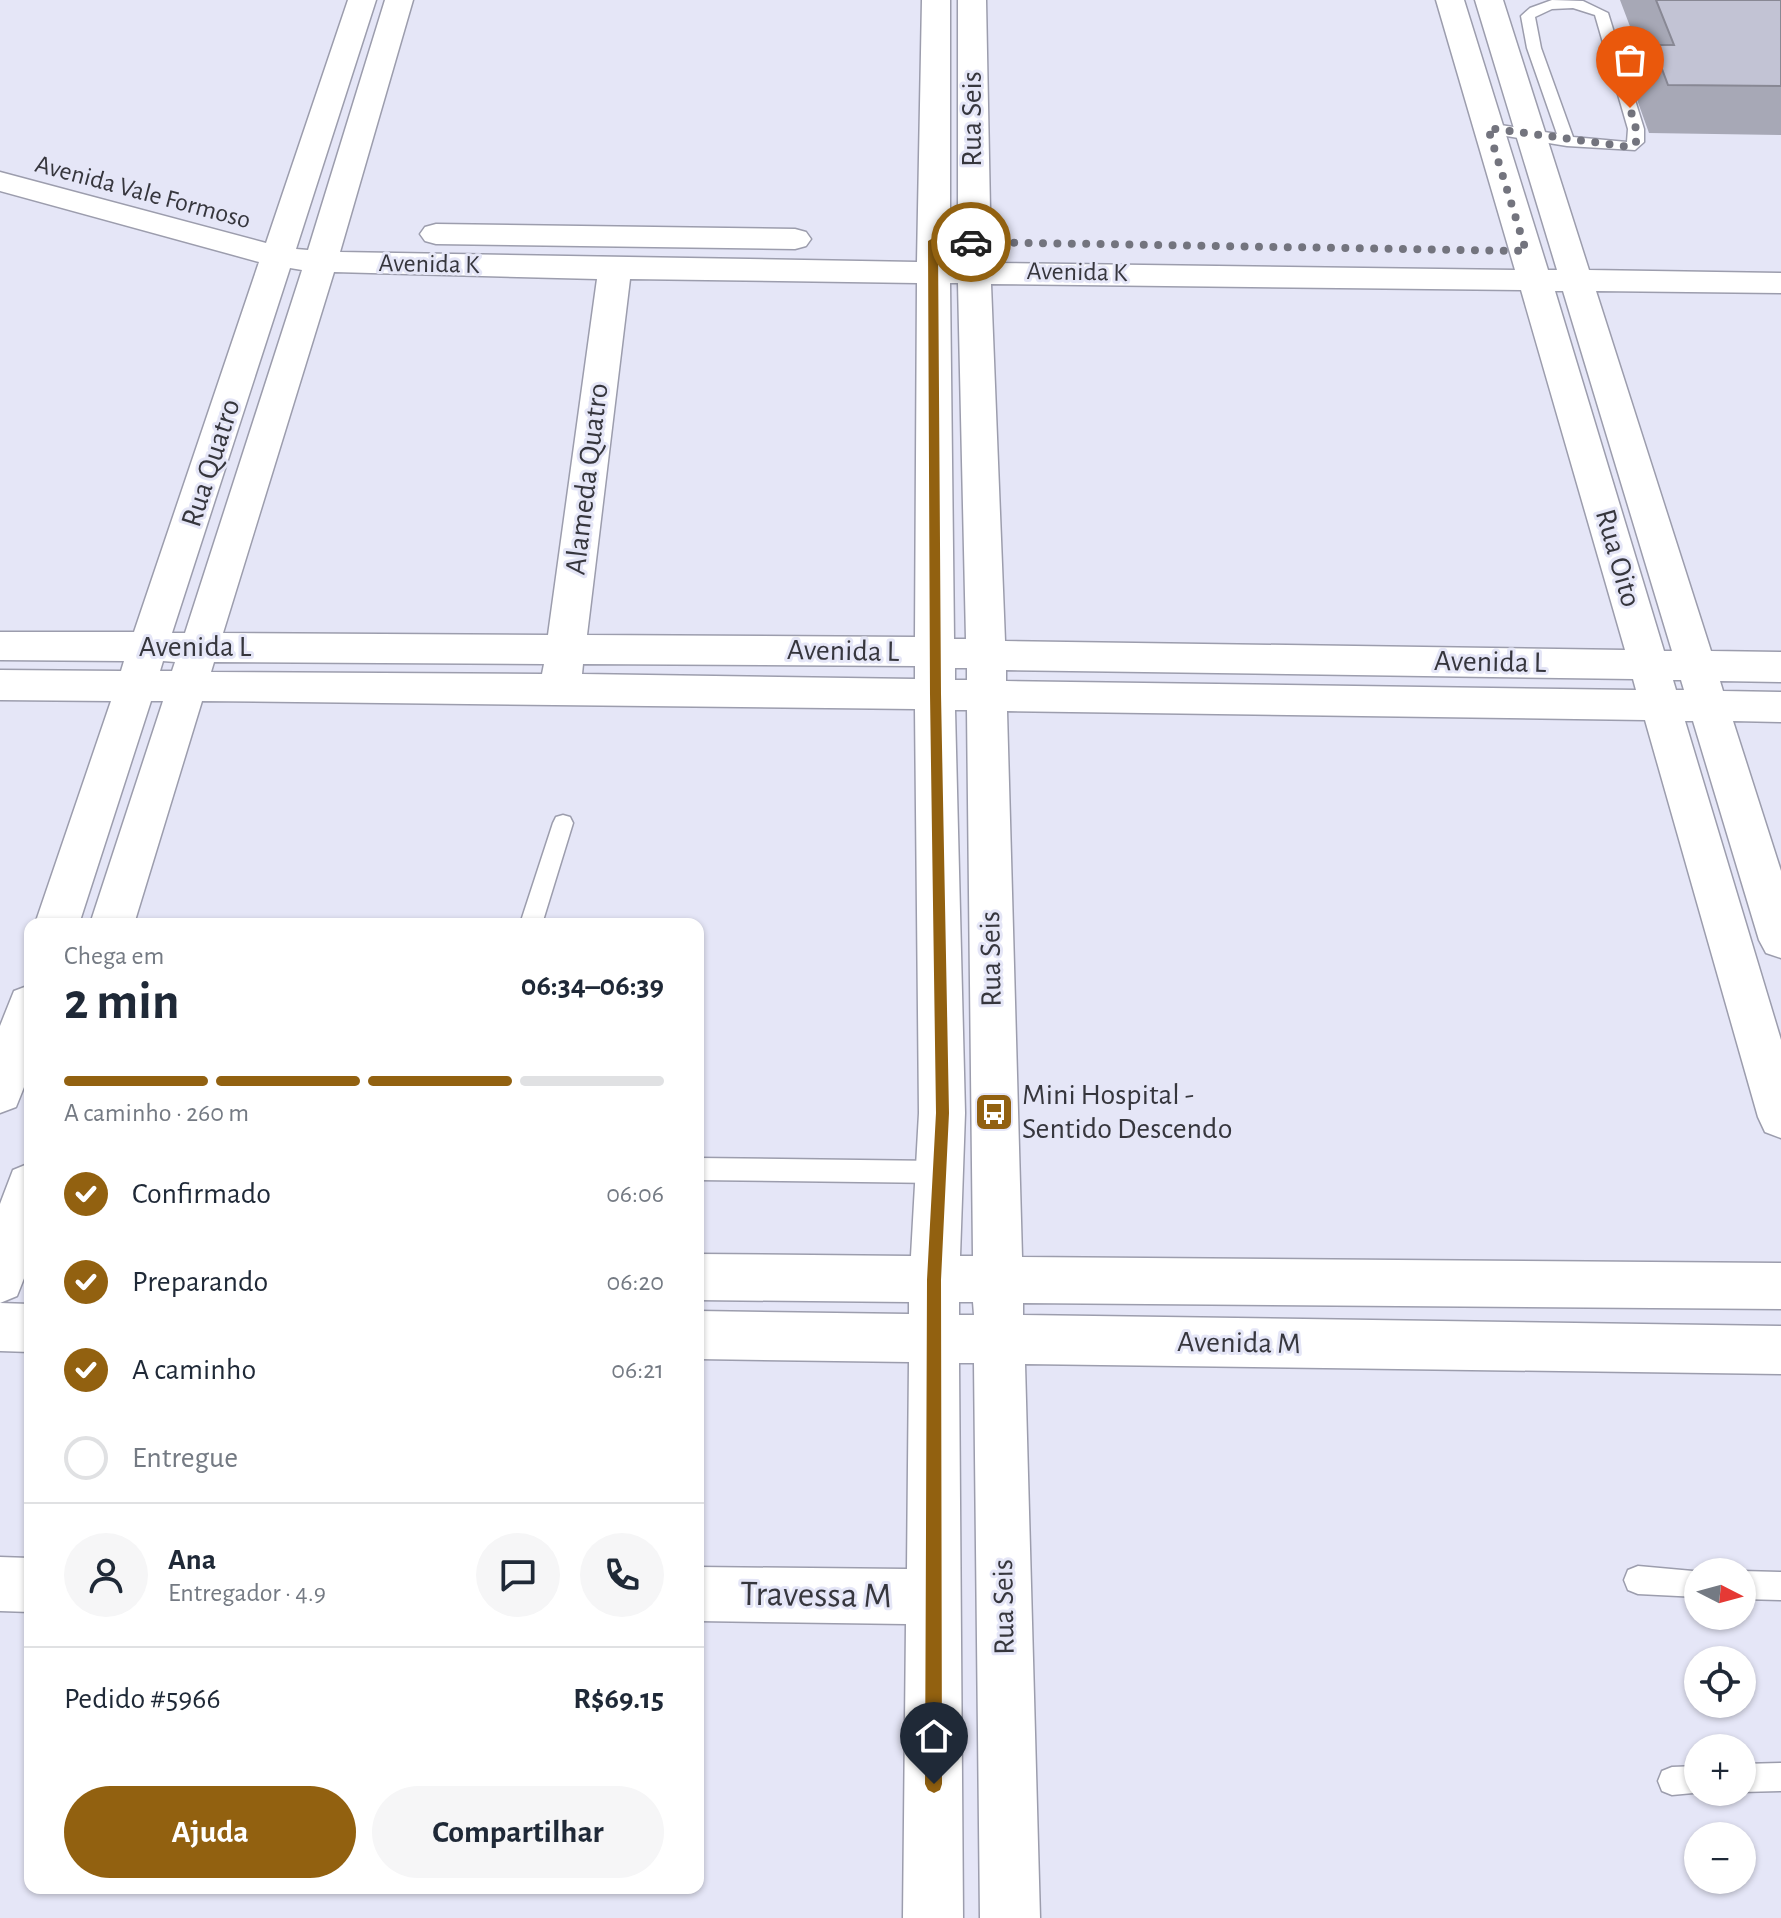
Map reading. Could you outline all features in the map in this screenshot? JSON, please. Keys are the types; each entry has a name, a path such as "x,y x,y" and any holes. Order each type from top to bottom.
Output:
{"street":[{"name":"Rua Quatro","path":"59,918 362,0"},
{"name":"Rua Quatro","path":"114,918 325,247 399,0"},
{"name":"Rua Seis","path":"933,1918 934,1280 942,1113 935,673 923,251 936,0"},
{"name":"Rua Seis","path":"972,0 985,252 986,676 1010,1918"},
{"name":"Rua Oito","path":"1450,0 1781,1117"},
{"name":"Rua Oito","path":"1489,0 1781,940"},
{"name":"Avenida Vale Formoso","path":"0,154 282,243"},
{"name":"Avenida Vale Formoso","path":"0,181 282,243"},
{"name":"Avenida K","path":"325,247 401,234 822,240"},
{"name":"Avenida K","path":"282,243 615,269 923,251 1574,266 1781,283"},
{"name":"Avenida K","path":"1211,246 1530,265"},
{"name":"Avenida K","path":"1574,266 1781,255"},
{"name":"Alameda Quatro","path":"560,689 615,269"},
{"name":"Avenida L","path":"0,646 565,648 986,676 1660,705 1781,707"},
{"name":"Avenida L","path":"986,676 1649,664 1781,667"},
{"name":"Avenida L","path":"0,685 560,689 935,673"},
{"path":"0,1093 24,1022"},
{"path":"8,1272 24,1209"},
{"name":"Avenida M","path":"704,1277 1781,1286"},
{"path":"0,1327 24,1328"},
{"name":"Avenida M","path":"704,1335 1781,1350"},
{"path":"0,1584 24,1585"},
{"name":"Travessa M","path":"704,1594 934,1597"}],"lane":[{"path":"1488,128 1567,141 1630,147 1636,142 1636,129 1601,13 1589,4 1547,1 1533,8 1528,16 1534,48 1567,141"},
{"path":"533,918 563,823"},
{"path":"704,1169 939,1172"},
{"path":"1638,1580 1684,1582"},
{"path":"1756,1585 1781,1586"},
{"path":"1756,1778 1781,1777"}],"building":[{"path":"1656,0 1781,0 1781,86 1668,85 1653,45 1674,45"}],"way so far":[{"path":"971,242 1526,251 1488,128 1567,141 1630,147 1636,142 1636,129 1630,108"}],"place":[{"name":"Mini Hospital - Sentido Descendo","path":"994,1112"}],"route":[{"path":"934,1784 934,1280 942,1113 935,694 933,241 971,242"}]}
